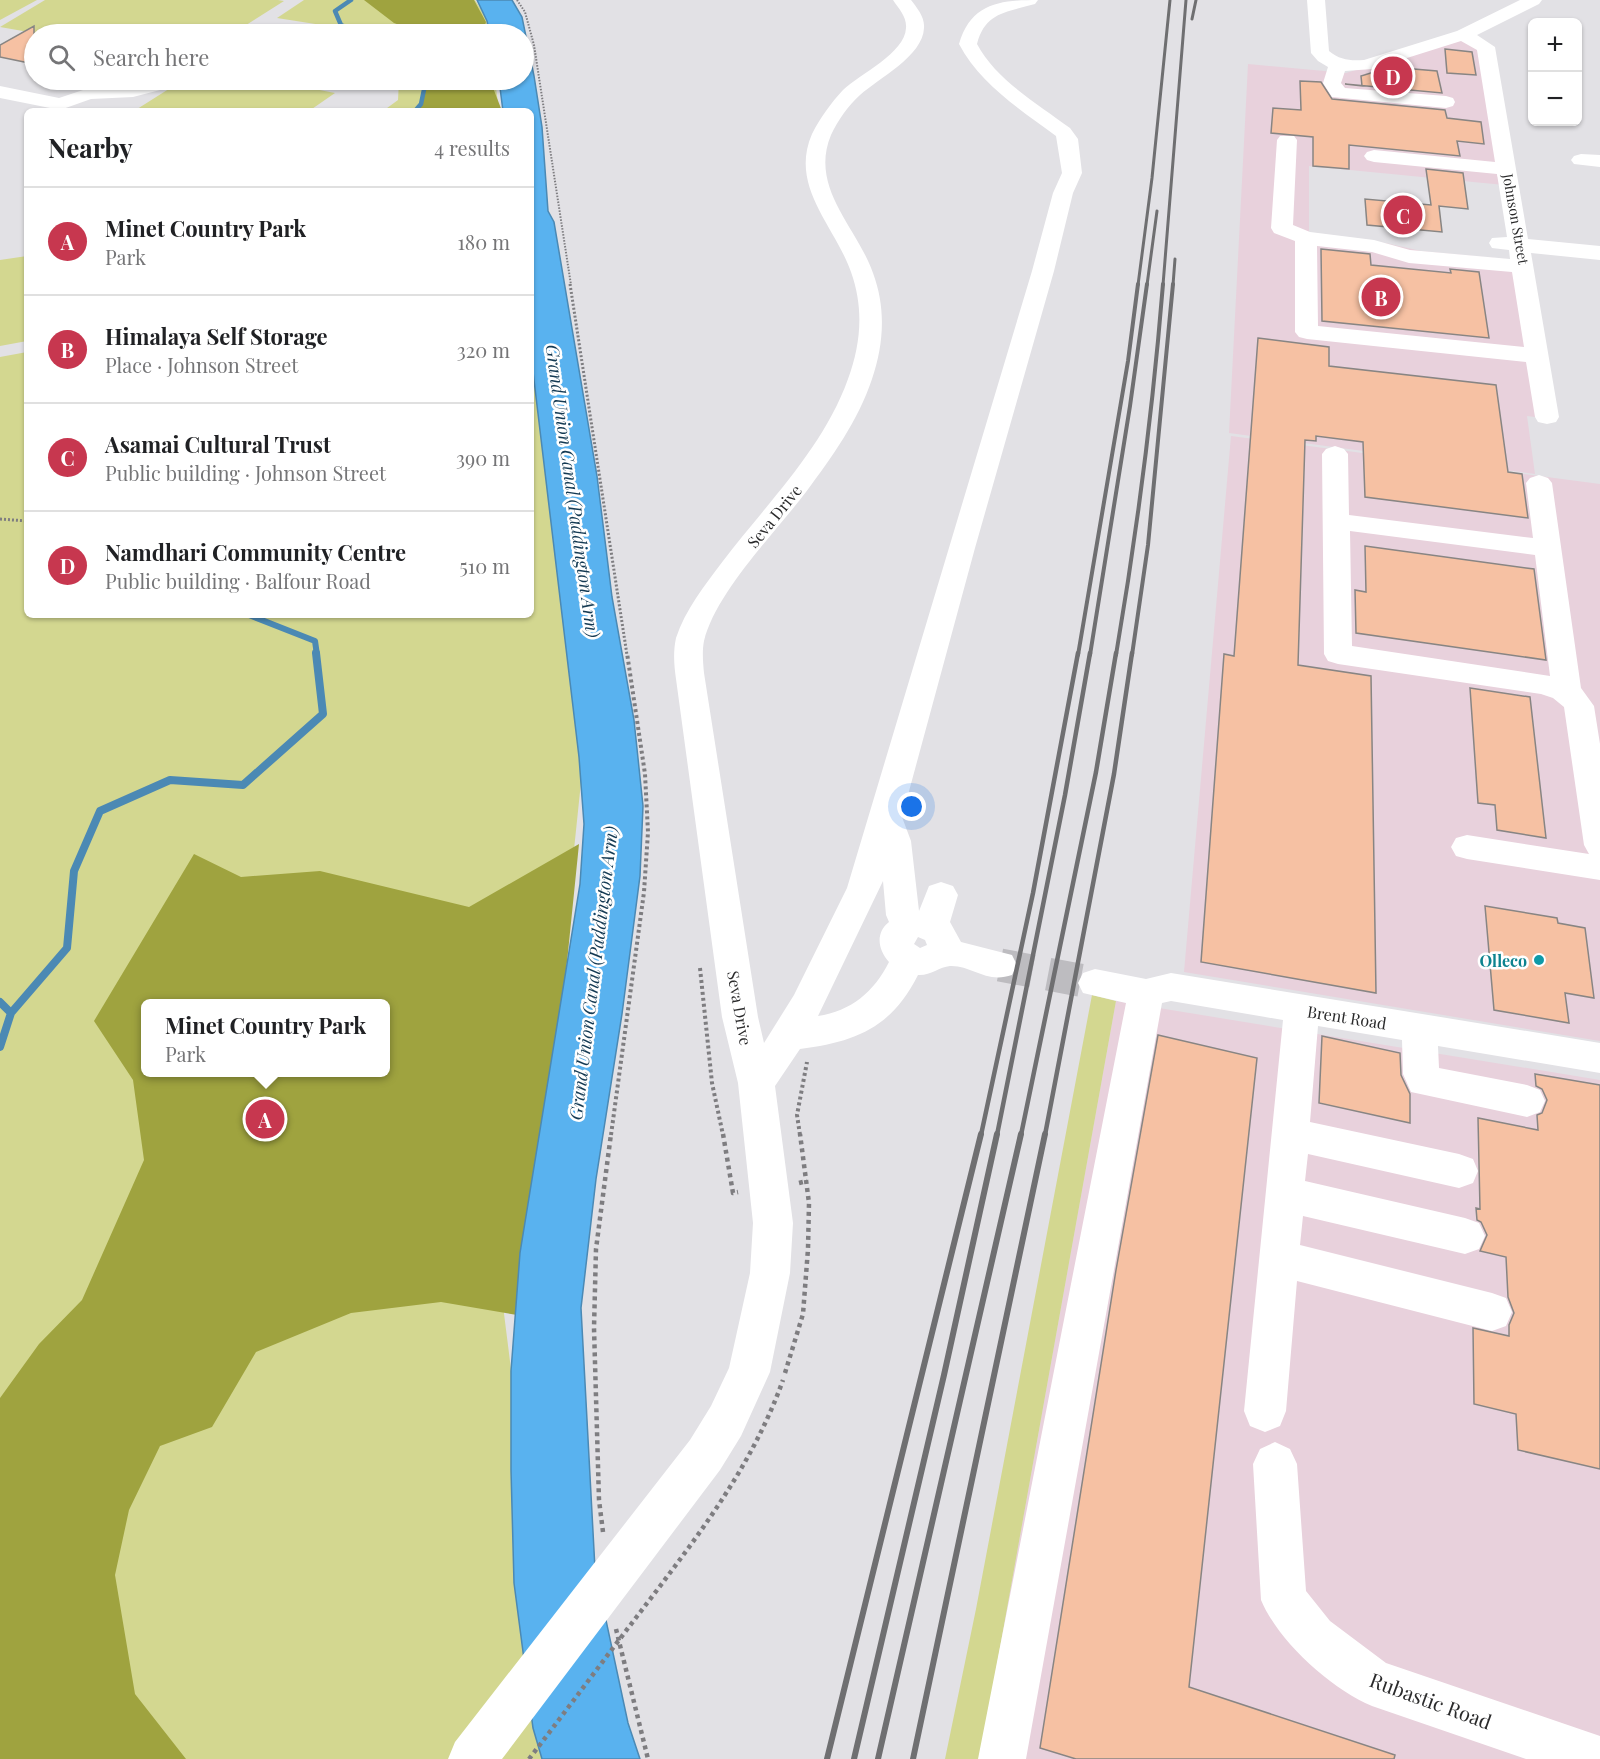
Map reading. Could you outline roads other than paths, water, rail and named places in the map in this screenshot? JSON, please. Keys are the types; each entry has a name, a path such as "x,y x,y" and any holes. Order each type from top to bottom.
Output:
{"street":[{"name":"Seva Drive","path":"472,1759 620,1540 705,1455 726,1421 749,1372 758,1339 770,1273 773,1223 756,1083 740,1017 688,653 690,640 698,622 716,593 827,445 862,373 871,331 870,303 859,264 821,196 816,165 819,144 827,125 844,100 900,54 912,41 917,21 913,11 902,0"},
{"path":"799,1048 864,888 1043,271 1063,193 1072,173 1068,138 1064,132 998,81 975,57 968,45 973,27 984,15 1029,0"},
{"path":"1316,0 1320,52 1326,59 1351,67 1366,65 1463,35 1533,0"},
{"name":"Johnson Street","path":"1463,35 1486,47 1547,417"},
{"path":"1338,64 1332,82 1339,93 1446,102"},
{"path":"0,92 60,104 89,94 138,90"},
{"path":"1287,140 1282,228 1306,238 1374,246 1409,255 1522,256 1600,253"},
{"path":"1374,156 1507,169"},
{"path":"1306,238 1307,332 1538,356"},
{"path":"1480,241 1522,256"},
{"path":"1335,454 1338,654 1541,684 1568,691 1579,706 1600,845"},
{"path":"1539,483 1568,691"},
{"path":"1335,521 1548,548"},
{"path":"886,816 895,841 902,906 926,931 1000,965"},
{"path":"1467,847 1600,868"},
{"path":"756,1083 818,1032 844,1025 867,1015 886,1000 926,931"},
{"name":"Brent Road","path":"1095,983 1146,993 1171,987 1600,1058"},
{"path":"1006,1753 1146,993"},
{"path":"1265,1411 1302,1009"},
{"path":"1419,1028 1421,1074 1424,1081 1527,1101"},
{"path":"1290,1134 1459,1171"},
{"path":"1285,1194 1465,1236"},
{"path":"1279,1258 1492,1312"},
{"name":"Rubastic Road","path":"1275,1464 1284,1600 1314,1637 1372,1682 1596,1759"}],"water":[{"path":"477,0 512,0 523,24 488,24"},
{"name":"Grand Union Canal (Paddington Arm)","path":"534,76 542,127 548,211 554,222 597,476 612,597 634,720 643,806 640,876 622,1014 596,1179 581,1308 595,1569 628,1723 640,1759 542,1759 533,1728 514,1583 511,1371 520,1253 580,884 584,824 579,757 534,380 534,108 503,108 500,90 534,90"}],"waterway":[{"path":"341,24 335,11 351,0"},
{"path":"418,108 421,104 424,90"},
{"path":"257,618 315,641 317,655"},
{"path":"11,1013 67,948 74,871 100,811 170,780 243,785 323,714 316,653"},
{"path":"0,1002 11,1013"},
{"path":"0,1047 11,1013"}],"tunnel":[{"path":"1000,965 1095,983"}],"railway":[{"path":"1138,285 1152,178 1170,0"},
{"path":"1163,285 1186,0"},
{"path":"1192,19 1196,0"},
{"path":"1147,285 1157,211"},
{"path":"1173,285 1175,259"},
{"path":"1078,655 1128,361 1138,284"},
{"path":"1090,655 1147,284"},
{"path":"1116,655 1144,470 1163,284"},
{"path":"1132,655 1148,545 1173,284"},
{"path":"981,1135 1033,893 1078,653"},
{"path":"997,1135 1065,795 1090,653"},
{"path":"1021,1135 1096,772 1116,653"},
{"path":"1045,1135 1114,774 1132,653"},
{"path":"827,1759 981,1134"},
{"path":"854,1759 944,1375 997,1134"},
{"path":"878,1759 1021,1134"},
{"path":"913,1759 1045,1134"}],"place":[{"name":"Namdhari Community Centre","path":"1393,76"},
{"name":"Asamai Cultural Trust","path":"1403,215"},
{"name":"Himalaya Self Storage","path":"1381,297"},
{"name":"Olleco","path":"1539,960"},
{"name":"Minet Country Park","path":"265,1119"}]}
